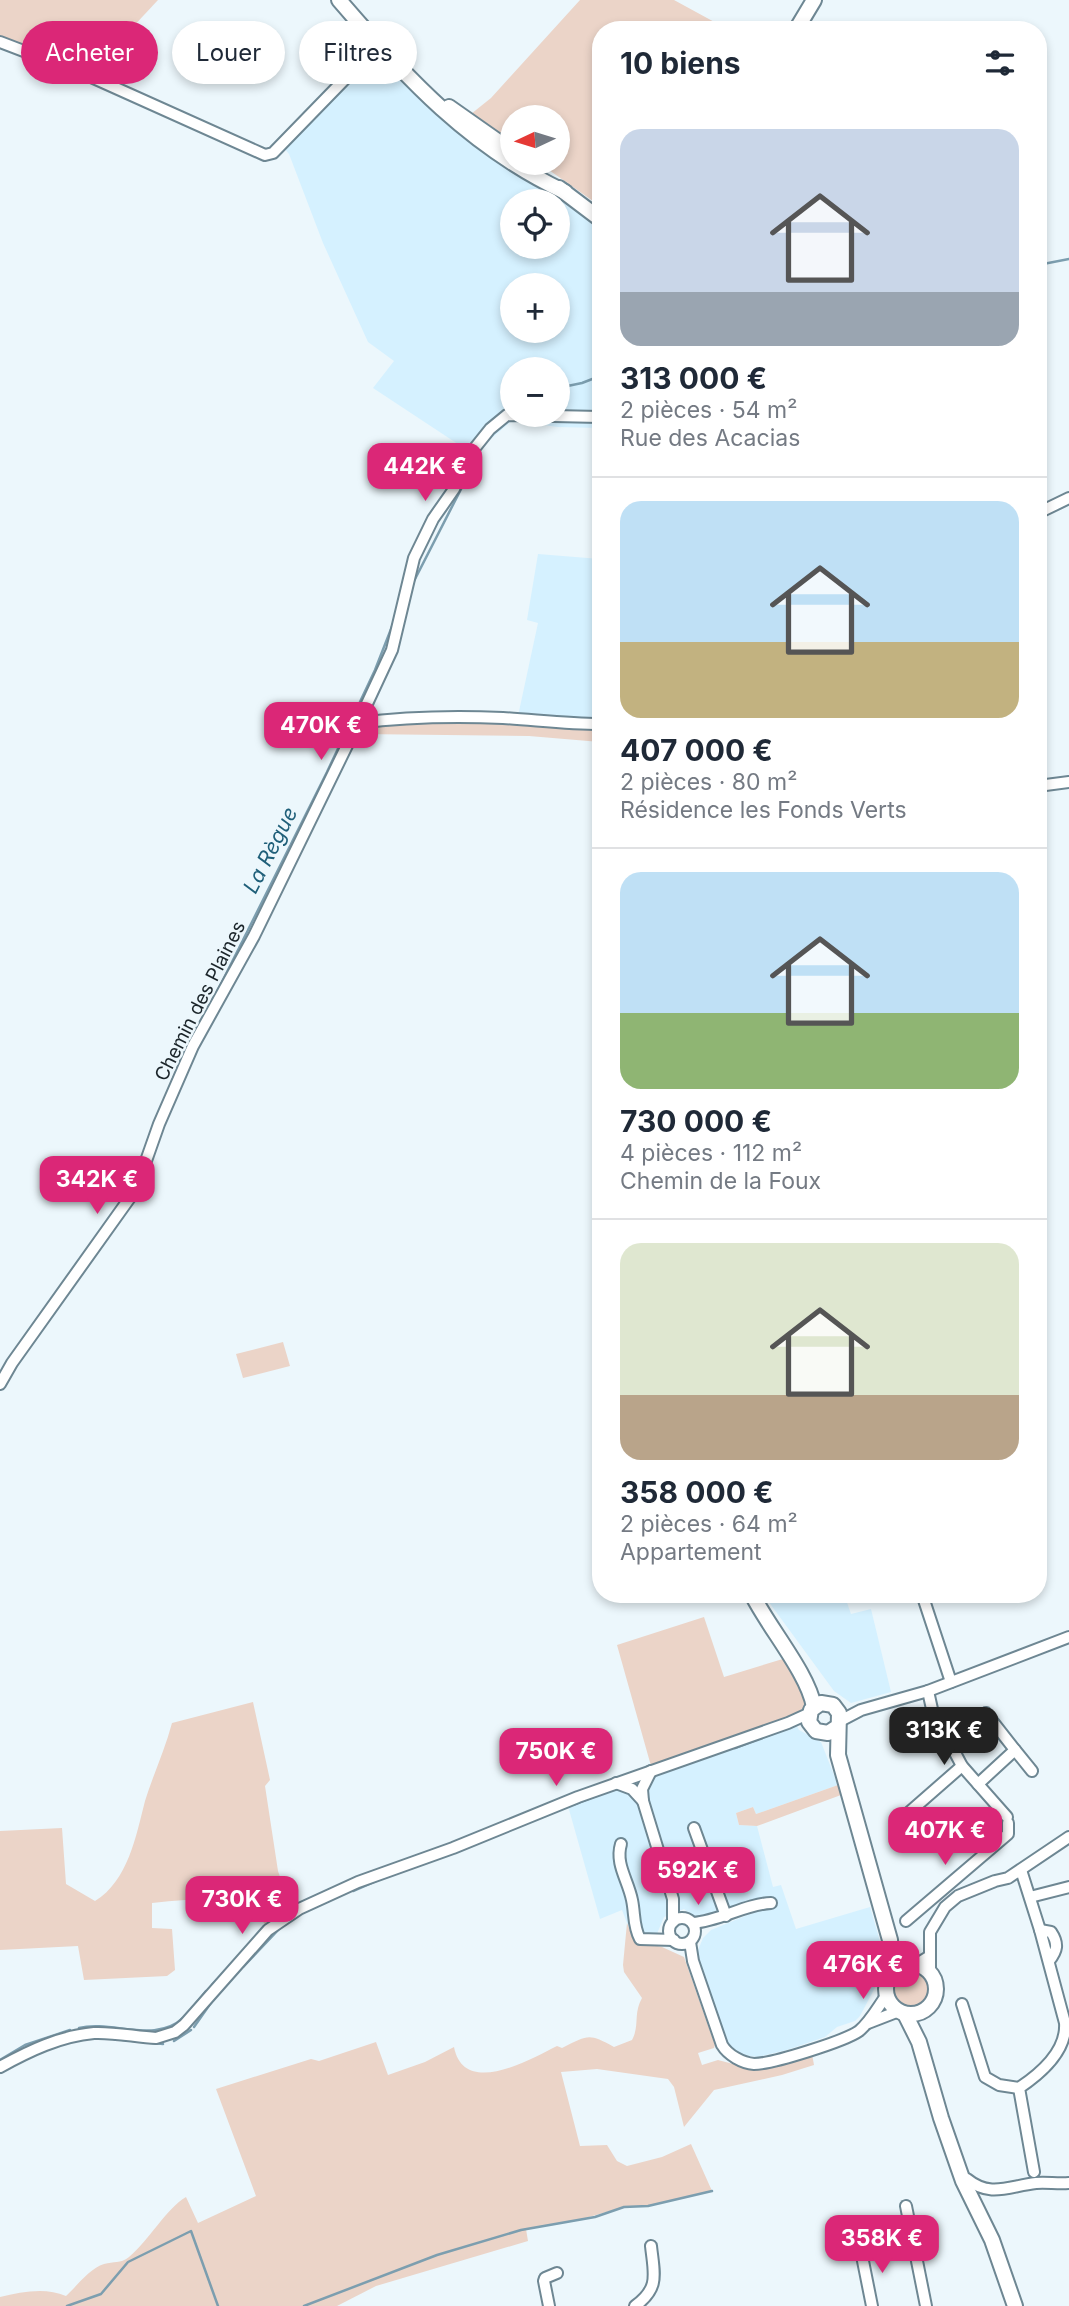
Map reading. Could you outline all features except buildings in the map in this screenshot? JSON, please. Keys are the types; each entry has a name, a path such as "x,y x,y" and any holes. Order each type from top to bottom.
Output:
{"main road":[{"path":"339,0 357,21"},
{"path":"803,21 812,4"},
{"path":"417,83 466,132 533,177 559,189"},
{"path":"432,98 448,106 500,143"},
{"path":"543,175 561,189"},
{"path":"570,196 592,213"},
{"path":"757,1603 825,1717"},
{"path":"764,1603 825,1717 838,1755 890,1940 893,1971 886,1984 886,1996 893,2007 902,2013 919,2042 963,2174 981,2201 1024,2306"},
{"path":"890,1940 899,1953 919,1961 930,1972 936,1985 936,1993 930,2007 923,2011 902,2013"},
{"path":"893,1971 919,1961"},
{"path":"919,2042 919,2023 923,2011"},
{"path":"981,2201 1015,2306"}],"street":[{"path":"0,42 89,76 265,155 273,153 340,84"},
{"name":"Chemin des Plaines","path":"0,1384 12,1363 129,1199 193,1046 254,936 392,650 414,558 433,519 454,489 470,454 490,429 507,415 592,417"},
{"path":"1047,509 1069,498"},
{"path":"358,723 499,718 592,724"},
{"path":"1047,785 1069,782"},
{"path":"925,1603 951,1682"},
{"path":"0,2067 29,2051 71,2037 96,2033 156,2038 175,2032 194,2015 268,1930 299,1909 358,1882 645,1773 788,1723 860,1710 928,1691 1069,1637"},
{"path":"906,1922 1008,1834 1008,1820 962,1766 932,1709 928,1691"},
{"path":"985,1713 1032,1771"},
{"path":"978,1784 1015,1750"},
{"path":"906,1815 962,1766"},
{"path":"634,1791 645,1773"},
{"path":"645,1773 643,1801 693,1961 722,2045 730,2055 754,2064 768,2061 839,2042 866,2025 902,2013"},
{"path":"621,1782 643,1801"},
{"path":"694,1828 726,1916"},
{"path":"919,1961 930,1932 945,1907 958,1896 1008,1878 1069,1837"},
{"path":"621,1844 621,1868 632,1900 634,1928 640,1939 658,1939 771,1903"},
{"path":"962,2004 985,2077 999,2085 1018,2088 1044,2070 1066,2033 1067,2022 1049,1961 1056,1952 1056,1940 1051,1932 1040,1930 1021,1870"},
{"path":"1030,1897 1069,1887"},
{"path":"936,1896 945,1907"},
{"path":"866,2025 886,1996"},
{"path":"1018,2088 1034,2172"},
{"path":"981,2201 1038,2182 1055,2185 1069,2183"},
{"path":"906,2206 926,2306"},
{"path":"872,2306 859,2241 881,2237"},
{"path":"635,2306 648,2296 654,2286 651,2246"},
{"path":"549,2306 544,2281 557,2273"}],"shaded area":[{"path":"0,0 158,0 138,21 21,21 21,47 0,39"},
{"path":"580,0 674,0 712,21 592,21 592,200 556,175 570,175 570,105 500,105 500,135 471,114 491,98"},
{"path":"346,84 410,84 458,128 500,159 500,175 521,175 540,189 500,189 500,259 570,259 570,206 592,219 592,428 557,427 570,427 570,357 500,357 500,427 505,427 473,454 373,388 394,361 368,342 323,243 289,154 283,147"},
{"path":"538,554 592,558 592,720 518,716 538,623 527,620"},
{"path":"363,719 592,720 592,741 529,736 360,734"},
{"path":"283,1342 290,1366 243,1378 236,1354"},
{"path":"770,1603 847,1603 851,1614 871,1609 891,1692 851,1703 834,1691"},
{"path":"704,1617 724,1677 786,1658 807,1695 803,1708 797,1714 651,1766 617,1645"},
{"path":"253,1702 270,1780 265,1786 278,1871 291,1909 266,1927 252,1900 202,1899 152,1903 152,1928 172,1929 175,1970 167,1976 84,1980 78,1946 0,1950 0,1831 62,1828 66,1884 95,1901 115,1882 129,1857 172,1723"},
{"path":"795,1723 799,1730 821,1742 838,1785 756,1814 753,1807 736,1813 739,1825 757,1826 773,1887 781,1885 796,1929 870,1907 887,1965 855,2021 837,2027 825,2037 787,2050 758,2057 749,2056 734,2051 727,2044 698,1960 698,1950 703,1938 711,1930 762,1909 708,1919 693,1916 684,1909 664,1917 656,1936 640,1944 634,1941 622,1910 600,1919 568,1806"},
{"path":"838,1785 841,1795 757,1826 739,1825 736,1813 753,1807 756,1814"},
{"path":"627,1923 634,1941 662,1947 684,1957 715,2045 714,2048 698,2053 702,2065 718,2060 752,2069 812,2054 814,2065 714,2090 684,2127 674,2087 668,2079 597,2069 561,2072 580,2146 607,2145 617,2161 627,2166 662,2157 691,2144 712,2191 526,2229 528,2241 376,2286 337,2306 0,2306 0,2297 25,2292 42,2291 66,2296 99,2266 123,2261 129,2257 186,2197 198,2223 256,2196 216,2089 311,2059 319,2061 376,2042 388,2075 425,2062 454,2047 460,2062 471,2070 484,2073 516,2065 557,2046 562,2048 583,2038 599,2039 614,2047 632,2040 642,1998 624,1972"},
{"path":"911,1970 924,1976 930,1989 924,2002 911,2008 898,2002 892,1989 898,1976"}],"waterway":[{"name":"La Règue","path":"1047,263 1069,259"},
{"name":"La Règue","path":"570,386 592,379"},
{"name":"La Règue","path":"413,583 480,452"},
{"name":"La Règue","path":"218,990 327,772 375,670 393,624"},
{"path":"735,1748 772,1734"},
{"path":"575,1804 601,1794"},
{"path":"353,1891 376,1881"},
{"path":"243,1967 281,1927"},
{"path":"212,1985 218,1979"},
{"path":"192,2008 206,1991"},
{"path":"194,2027 215,1997"},
{"path":"79,2028 92,2026 160,2029 172,2026 183,2018"},
{"path":"0,2060 25,2045 70,2030"},
{"path":"174,2041 191,2030"},
{"path":"114,2039 163,2044"},
{"path":"304,2306 437,2255 521,2230 712,2191"},
{"path":"67,2306 101,2294 128,2262 191,2231 218,2306"}]}
